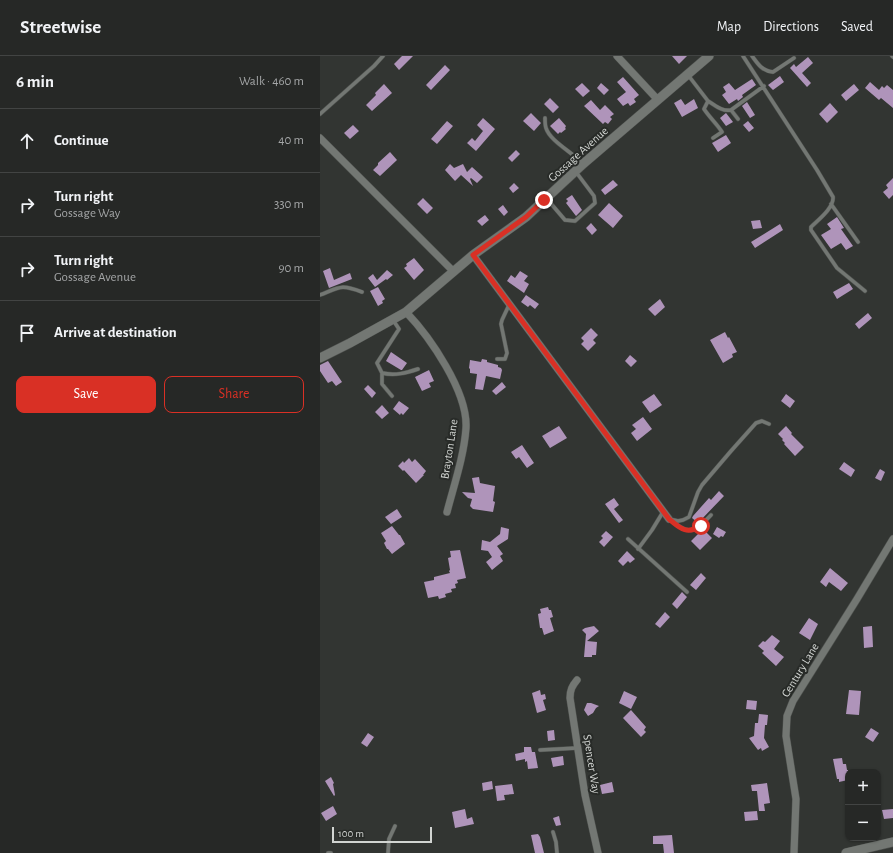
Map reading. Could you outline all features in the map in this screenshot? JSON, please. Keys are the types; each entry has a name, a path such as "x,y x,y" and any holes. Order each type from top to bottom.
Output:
{"street":[{"path":"617,56 658,100"},
{"name":"Gossage Avenue","path":"320,358 406,312 473,255 526,217 575,171 709,56"},
{"path":"320,138 453,271"},
{"path":"473,255 669,519"},
{"name":"Brayton Lane","path":"406,312 420,327 456,384 465,409 466,428 457,476 447,512"},
{"name":"Century Lane","path":"794,853 796,799 786,736 787,716 793,701 893,539"},
{"name":"Spencer Way","path":"577,680 570,692 586,795 598,853"},
{"path":"846,853 893,842"}],"lane":[{"path":"320,114 374,66 383,56"},
{"path":"743,56 764,86 833,197 826,212 811,227 811,230 837,268 865,291"},
{"path":"752,56 760,67 766,71 773,72 794,58"},
{"path":"688,74 708,100 726,111 731,110 764,86"},
{"path":"708,100 704,109 722,132 713,138"},
{"path":"731,110 738,119"},
{"path":"545,118 546,128 550,136 583,164"},
{"path":"546,198 565,220 575,221 596,203 594,196 575,171"},
{"path":"831,204 858,242"},
{"path":"320,295 348,286 362,292"},
{"path":"497,358 505,359 508,353 502,320 509,304"},
{"path":"392,319 399,329 377,363 382,373 382,384 392,396"},
{"path":"382,373 390,375 418,369"},
{"path":"669,519 678,521 689,517 698,492 730,450 756,423 762,421 769,424"},
{"path":"638,549 652,530 663,511"},
{"path":"669,519 680,528 685,530 694,530 701,526 712,515"},
{"path":"628,539 687,592"},
{"path":"540,750 578,748"},
{"path":"388,853 389,839 395,826"},
{"path":"553,832 557,853"}],"building":[{"path":"402,56 413,56 399,70 394,64"},
{"path":"672,56 687,56 679,64"},
{"path":"808,57 813,63 802,73 811,83 807,87 790,68 794,64 796,67"},
{"path":"445,65 450,70 431,90 426,85"},
{"path":"780,76 784,82 773,90 768,85"},
{"path":"623,77 639,95 634,99 636,102 630,106 628,103 623,106 617,99 626,92 617,82"},
{"path":"752,79 756,85 742,95 743,97 738,101 737,99 729,104 722,95 726,92 723,87 729,83 735,90"},
{"path":"870,82 879,90 882,86 884,88 887,85 893,90 893,108 881,98 879,100 865,88"},
{"path":"582,83 590,91 583,97 575,89"},
{"path":"601,83 609,90 604,95 597,88"},
{"path":"384,84 392,93 372,111 366,105"},
{"path":"854,84 859,90 846,101 841,95"},
{"path":"550,98 559,107 553,113 544,104"},
{"path":"681,99 685,105 694,99 698,108 682,117 674,103"},
{"path":"591,100 600,110 605,105 614,114 610,117 612,119 608,124 605,122 603,124 584,106"},
{"path":"747,102 755,115 750,118 742,106"},
{"path":"830,103 838,112 827,123 819,114"},
{"path":"531,113 541,123 534,131 523,121"},
{"path":"726,113 733,122 726,126 720,118"},
{"path":"483,118 495,129 476,151 467,143 472,138 475,141 483,131 477,125"},
{"path":"559,118 566,126 566,129 558,134 550,126"},
{"path":"447,121 453,126 437,144 431,139"},
{"path":"748,121 754,128 749,132 743,125"},
{"path":"353,125 359,131 350,139 344,133"},
{"path":"726,135 731,143 718,152 712,143"},
{"path":"516,150 520,154 512,162 508,158"},
{"path":"390,152 397,160 380,176 373,170"},
{"path":"450,164 454,168 463,164 467,172 472,167 483,177 477,183 471,178 470,179 473,186 461,175 455,181 445,170"},
{"path":"893,178 893,195 889,199 883,192 888,188 886,185"},
{"path":"613,180 618,185 605,195 601,190"},
{"path":"514,183 519,188 513,193 509,188"},
{"path":"572,195 582,210 576,216 566,203 568,201 566,199"},
{"path":"423,198 433,208 427,214 417,204"},
{"path":"609,203 623,216 613,228 598,215"},
{"path":"503,205 508,212 504,216 498,209"},
{"path":"485,215 489,220 482,226 477,221"},
{"path":"837,217 844,228 841,229 853,246 846,250 841,243 831,249 821,235 831,229 827,224"},
{"path":"760,220 762,228 753,229 751,221"},
{"path":"591,223 597,230 592,235 586,228"},
{"path":"780,224 783,230 755,248 751,242"},
{"path":"414,258 424,270 414,280 404,268 407,266 406,264"},
{"path":"330,268 334,280 350,273 352,279 329,288 323,271"},
{"path":"387,270 393,275 375,287 368,278 373,274 377,280"},
{"path":"520,271 528,276 524,281 529,284 524,293 507,281 511,275 515,278"},
{"path":"849,283 853,289 837,299 833,292"},
{"path":"378,287 385,299 382,301 383,303 378,306 370,291"},
{"path":"526,295 539,304 535,309 530,305 528,307 521,302"},
{"path":"660,299 665,307 655,316 648,309"},
{"path":"868,313 872,318 859,329 855,324"},
{"path":"591,328 598,335 593,340 596,343 588,351 581,344 584,341 581,338"},
{"path":"725,332 737,352 732,354 733,357 723,363 710,340"},
{"path":"391,352 407,363 402,370 386,361"},
{"path":"630,355 637,361 631,367 625,361"},
{"path":"482,359 498,365 498,367 502,370 500,379 486,376 483,390 475,389 477,374 470,373 469,368 470,360 481,362"},
{"path":"328,361 342,382 336,386 332,381 328,383 320,371 320,365"},
{"path":"429,370 434,381 429,383 431,387 422,391 415,377"},
{"path":"502,382 506,387 496,395 492,391"},
{"path":"368,385 376,393 372,398 364,389"},
{"path":"654,394 662,405 650,413 642,402"},
{"path":"786,394 795,401 790,408 781,401"},
{"path":"399,401 409,408 403,415 401,413 400,415 393,409"},
{"path":"382,405 389,413 382,419 375,412"},
{"path":"643,417 652,429 637,441 631,433 636,429 632,425"},
{"path":"559,426 567,438 550,448 542,436"},
{"path":"786,426 792,433 791,434 804,447 795,456 784,444 783,439 778,434"},
{"path":"522,445 534,463 527,468 519,457 516,459 511,452"},
{"path":"409,458 412,462 415,459 426,471 416,483 404,470 403,471 398,466"},
{"path":"844,462 855,470 851,477 839,469"},
{"path":"880,469 885,472 881,481 875,478"},
{"path":"479,477 480,483 495,486 493,501 495,502 493,512 473,509 470,506 472,499 468,498 462,492 475,493 472,478"},
{"path":"719,491 724,496 698,523 692,518 693,516 709,498 711,500"},
{"path":"614,498 619,505 614,509 623,520 619,523 605,504"},
{"path":"397,509 402,517 391,524 385,517"},
{"path":"392,526 400,535 405,544 392,554 387,549 384,543 386,541 381,533"},
{"path":"501,527 509,529 508,539 497,546 503,554 500,556 503,561 492,570 486,562 492,557 488,551 481,550 482,540 490,542 500,534"},
{"path":"717,527 726,532 723,537 721,536 719,538 713,534"},
{"path":"703,529 712,538 700,550 691,541"},
{"path":"606,531 613,537 604,547 599,542 603,538 601,536"},
{"path":"460,550 466,578 457,580 458,583 455,584 456,588 451,589 452,592 445,594 446,597 439,599 438,596 428,598 424,582 434,580 434,577 450,573 448,558 451,557 450,551"},
{"path":"627,551 635,559 630,563 628,561 623,566 618,561"},
{"path":"830,568 848,583 841,591 829,582 826,587 820,582"},
{"path":"701,573 706,578 696,590 690,585"},
{"path":"682,592 687,597 677,609 672,604"},
{"path":"548,607 549,610 551,610 553,617 550,618 554,631 544,635 542,628 540,628 538,614 541,613 540,609"},
{"path":"665,612 670,617 660,628 655,624"},
{"path":"809,618 818,624 810,640 799,633"},
{"path":"594,626 599,631 587,641 597,642 596,655 592,655 592,657 584,657 586,634 582,630"},
{"path":"872,626 873,647 864,648 863,627"},
{"path":"772,635 780,641 774,649 784,657 776,666 762,653 764,651 758,646"},
{"path":"540,690 541,695 545,694 546,699 543,700 546,710 537,713 532,693"},
{"path":"849,690 861,691 859,715 846,714"},
{"path":"624,691 637,697 631,709 619,703"},
{"path":"747,700 757,701 756,710 746,709"},
{"path":"587,703 599,706 588,716 584,710"},
{"path":"631,710 646,727 644,730 646,732 641,737 623,718"},
{"path":"759,714 768,715 767,725 765,725 764,738 769,747 762,751 761,748 758,750 749,738 754,736 755,723 758,723"},
{"path":"871,728 879,733 873,742 865,737"},
{"path":"554,730 555,740 548,741 547,731"},
{"path":"368,733 374,737 367,747 361,743"},
{"path":"524,747 531,747 532,752 535,752 538,768 528,769 527,761 525,762 525,759 516,761 515,754 524,752"},
{"path":"563,756 564,765 553,767 551,758"},
{"path":"842,758 843,764 846,764 845,781 839,782 839,779 837,779 833,759"},
{"path":"331,777 334,783 334,796 325,781"},
{"path":"492,781 493,789 483,791 482,783"},
{"path":"612,782 614,792 602,794 600,785"},
{"path":"767,783 770,803 764,804 765,811 759,811 757,791 752,791 751,785"},
{"path":"512,784 514,794 504,795 505,800 497,801 495,786"},
{"path":"333,806 337,814 326,821 321,813"},
{"path":"465,809 467,819 472,817 474,824 455,828 452,812"},
{"path":"893,809 893,818 884,819 882,810"},
{"path":"757,811 758,820 745,821 744,812"},
{"path":"559,816 561,825 556,826 553,818"},
{"path":"538,834 544,853 535,853 531,835"},
{"path":"672,835 674,853 664,853 663,844 653,844 653,836"}],"route":[{"path":"544,200 526,217 473,255 669,519 685,530 694,530 701,526"}]}
